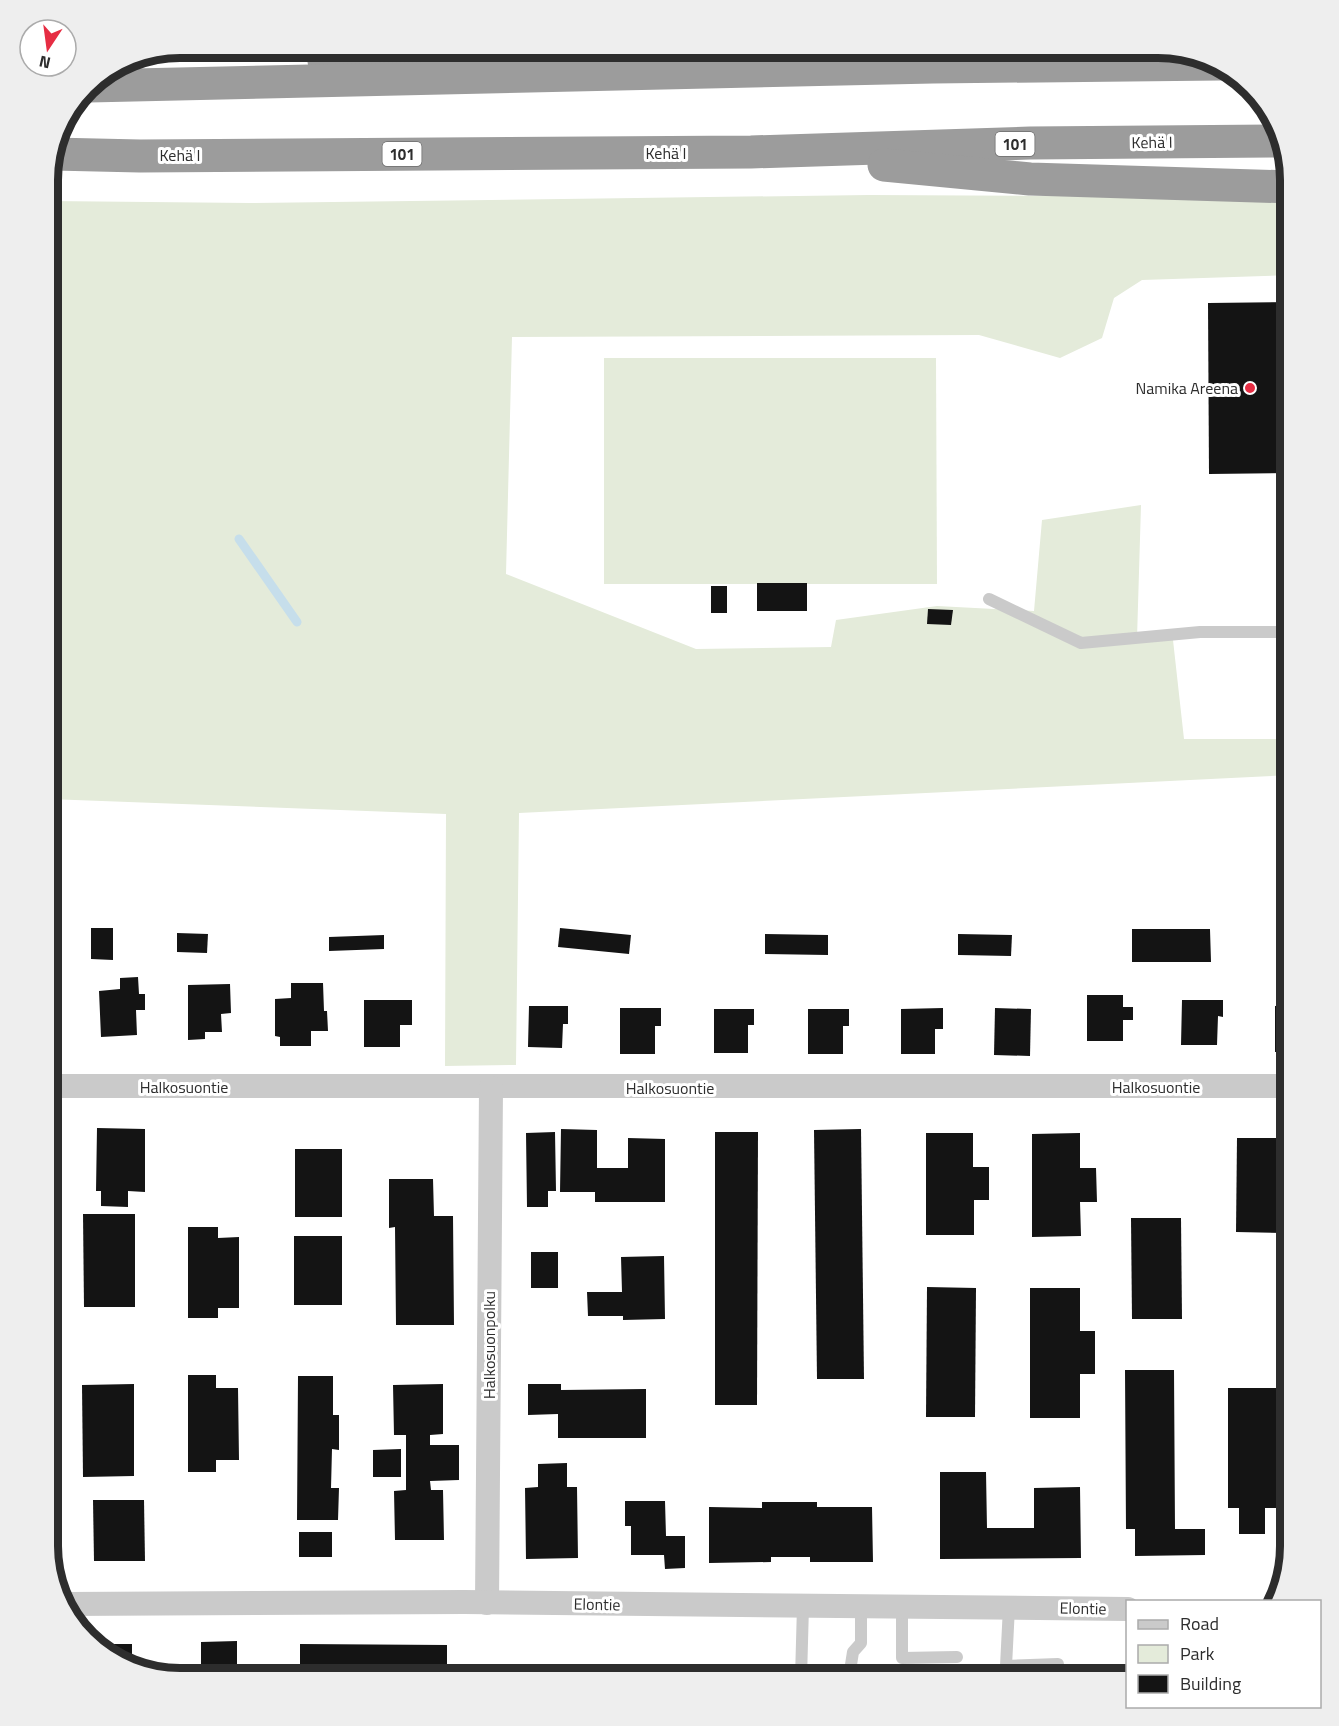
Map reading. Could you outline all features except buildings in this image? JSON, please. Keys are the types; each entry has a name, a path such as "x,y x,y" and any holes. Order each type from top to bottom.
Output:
{"highway":[{"path":"135,86 350,58"},
{"path":"104,86 455,76 1196,64"},
{"name":"Kehä I","path":"62,154 140,156 751,152 1030,143 1274,141"},
{"path":"751,152 1030,179 1280,187"}],"street":[{"name":"Halkosuontie","path":"58,1086 491,1088 1280,1086"},
{"name":"Halkosuonpolku","path":"487,1603 491,1088"},
{"name":"Elontie","path":"74,1604 487,1603 1126,1609"}],"lane":[{"path":"989,599 1081,643 1200,632 1280,632"},
{"path":"801,1668 803,1606"},
{"path":"850,1668 853,1652 861,1643 861,1606"},
{"path":"902,1606 902,1658 957,1657"},
{"path":"1009,1607 1006,1666 1058,1664"}],"green space":[{"path":"869,195 1078,196 1280,202 1280,275 1142,280 1114,298 1102,338 1060,358 979,335 512,337 506,574 696,649 831,647 836,620 937,606 1034,611 1042,520 1141,505 1137,639 1173,640 1184,739 1280,739 1280,776 519,813 516,1065 445,1066 446,814 59,799 59,201 250,203"},
{"path":"604,358 936,358 937,584 604,584"}],"waterway":[{"path":"239,539 297,622"}],"place":[{"name":"Namika Areena","path":"1250,388"}]}
